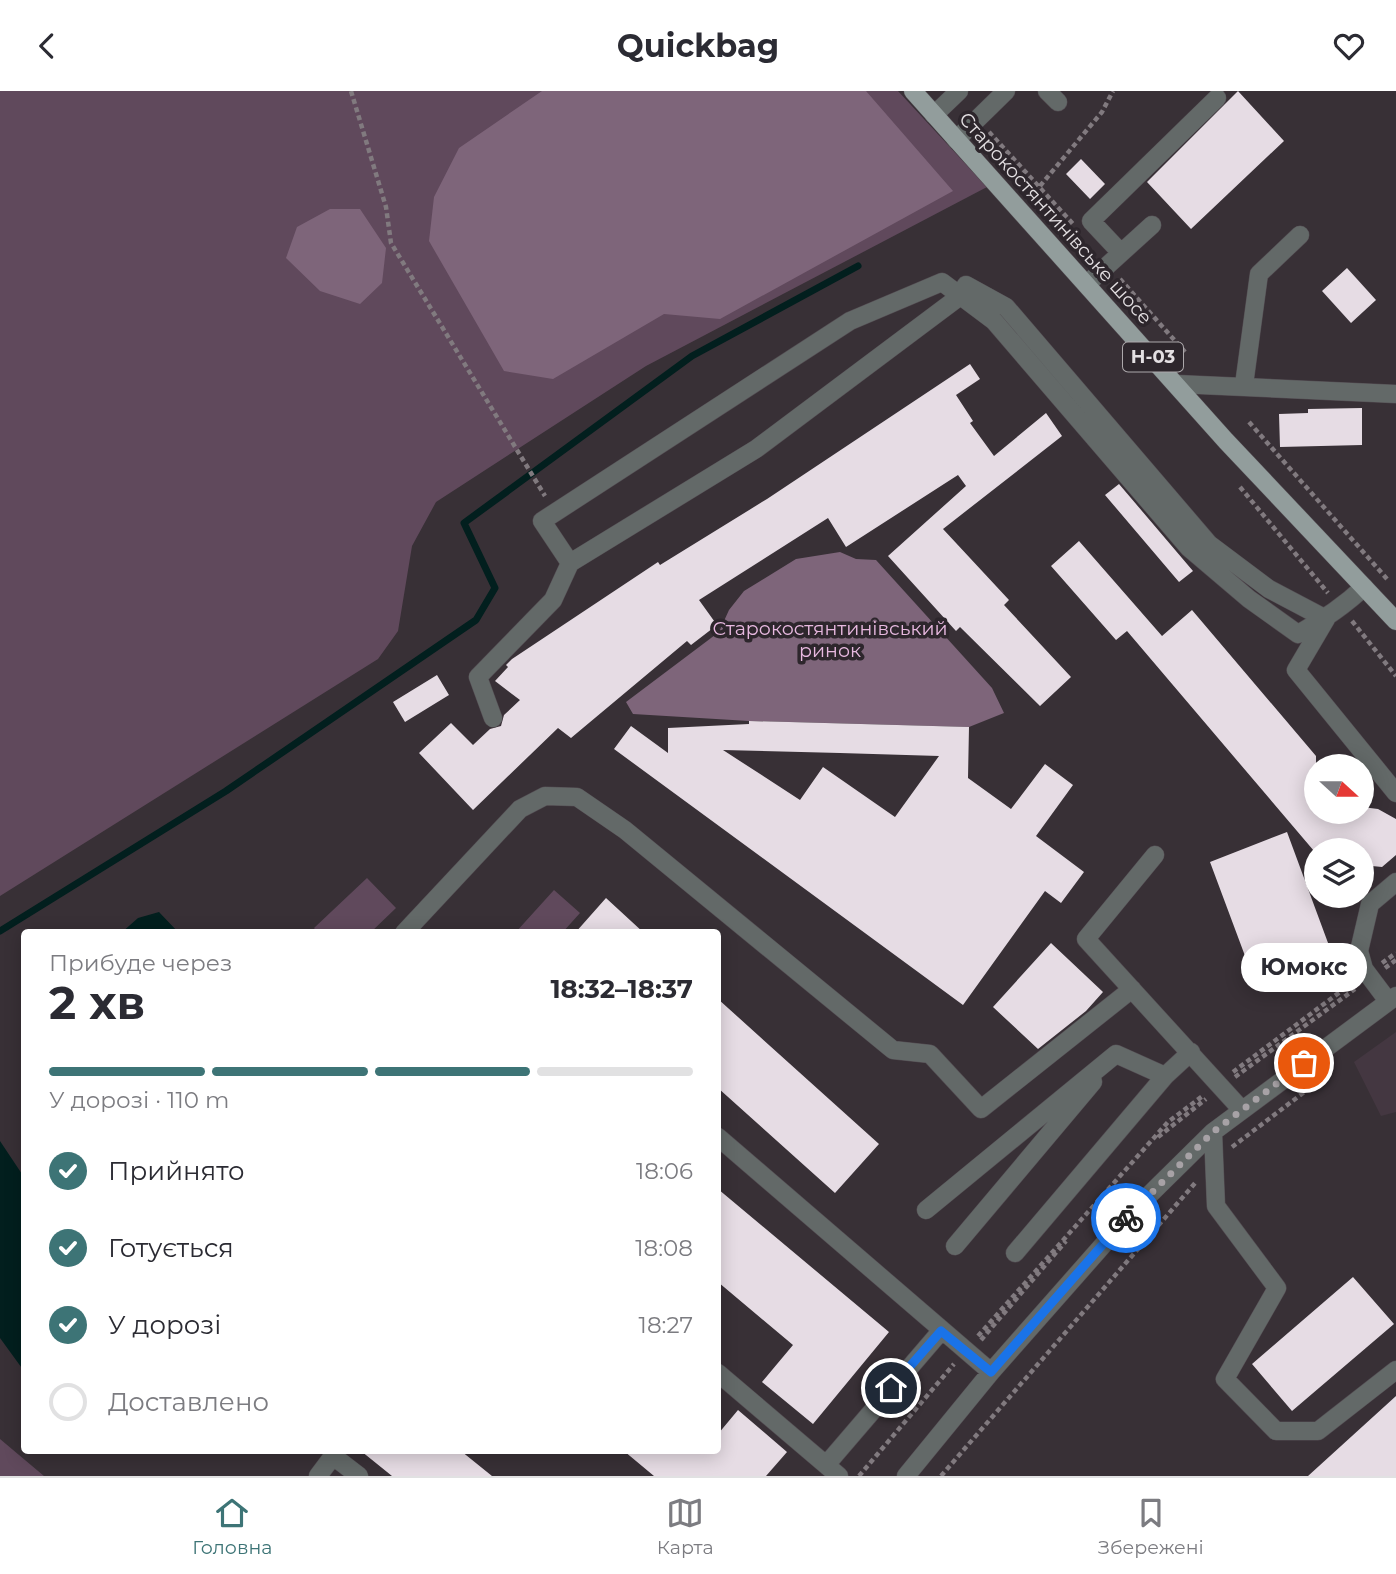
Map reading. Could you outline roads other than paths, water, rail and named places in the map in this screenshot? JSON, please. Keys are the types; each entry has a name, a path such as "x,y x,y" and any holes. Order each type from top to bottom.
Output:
{"main road":[{"name":"Старокостянтинівське шосе","path":"913,91 1177,384 1396,621"}],"street":[{"path":"934,115 959,91"},
{"path":"956,140 1006,91"},
{"path":"1121,253 1091,221 1217,98"},
{"path":"1087,283 1152,225"},
{"path":"1244,385 1259,274 1300,235"},
{"path":"570,563 542,521 850,321 942,282 1002,329 1189,548 1249,599 1298,634 1334,614 1364,587"},
{"path":"493,718 478,677 553,600 570,563 756,449 960,297 966,285 1006,307 1209,544 1269,589 1334,614"},
{"path":"1177,384 1396,394"},
{"path":"1334,614 1296,670 1396,793"},
{"path":"408,929 520,810 545,796 577,797 625,830 893,1051 930,1055 981,1109 1132,989"},
{"path":"1155,855 1086,939 1241,1109"},
{"path":"905,1476 991,1372 1133,1211 1213,1132 1392,998 1364,969 1359,951 1370,904 1396,882"},
{"path":"1015,1253 1165,1076 1191,1052"},
{"path":"1116,1054 1165,1076"},
{"path":"926,1210 1116,1054"},
{"path":"955,1246 1116,1054"},
{"path":"1213,1132 1216,1206 1277,1288 1226,1379 1276,1431 1318,1431 1396,1370"},
{"path":"721,1140 991,1372"},
{"path":"721,1376 832,1470 941,1331"},
{"path":"318,1476 333,1456 359,1476"}],"waterway":[{"path":"0,931 226,791 476,620 495,588 464,523 692,356 858,266"}],"place":[{"name":"Юмокс","path":"1304,1063"}],"park label":[{"name":"Старокостянтинівський ринок","path":"830,639"}]}
